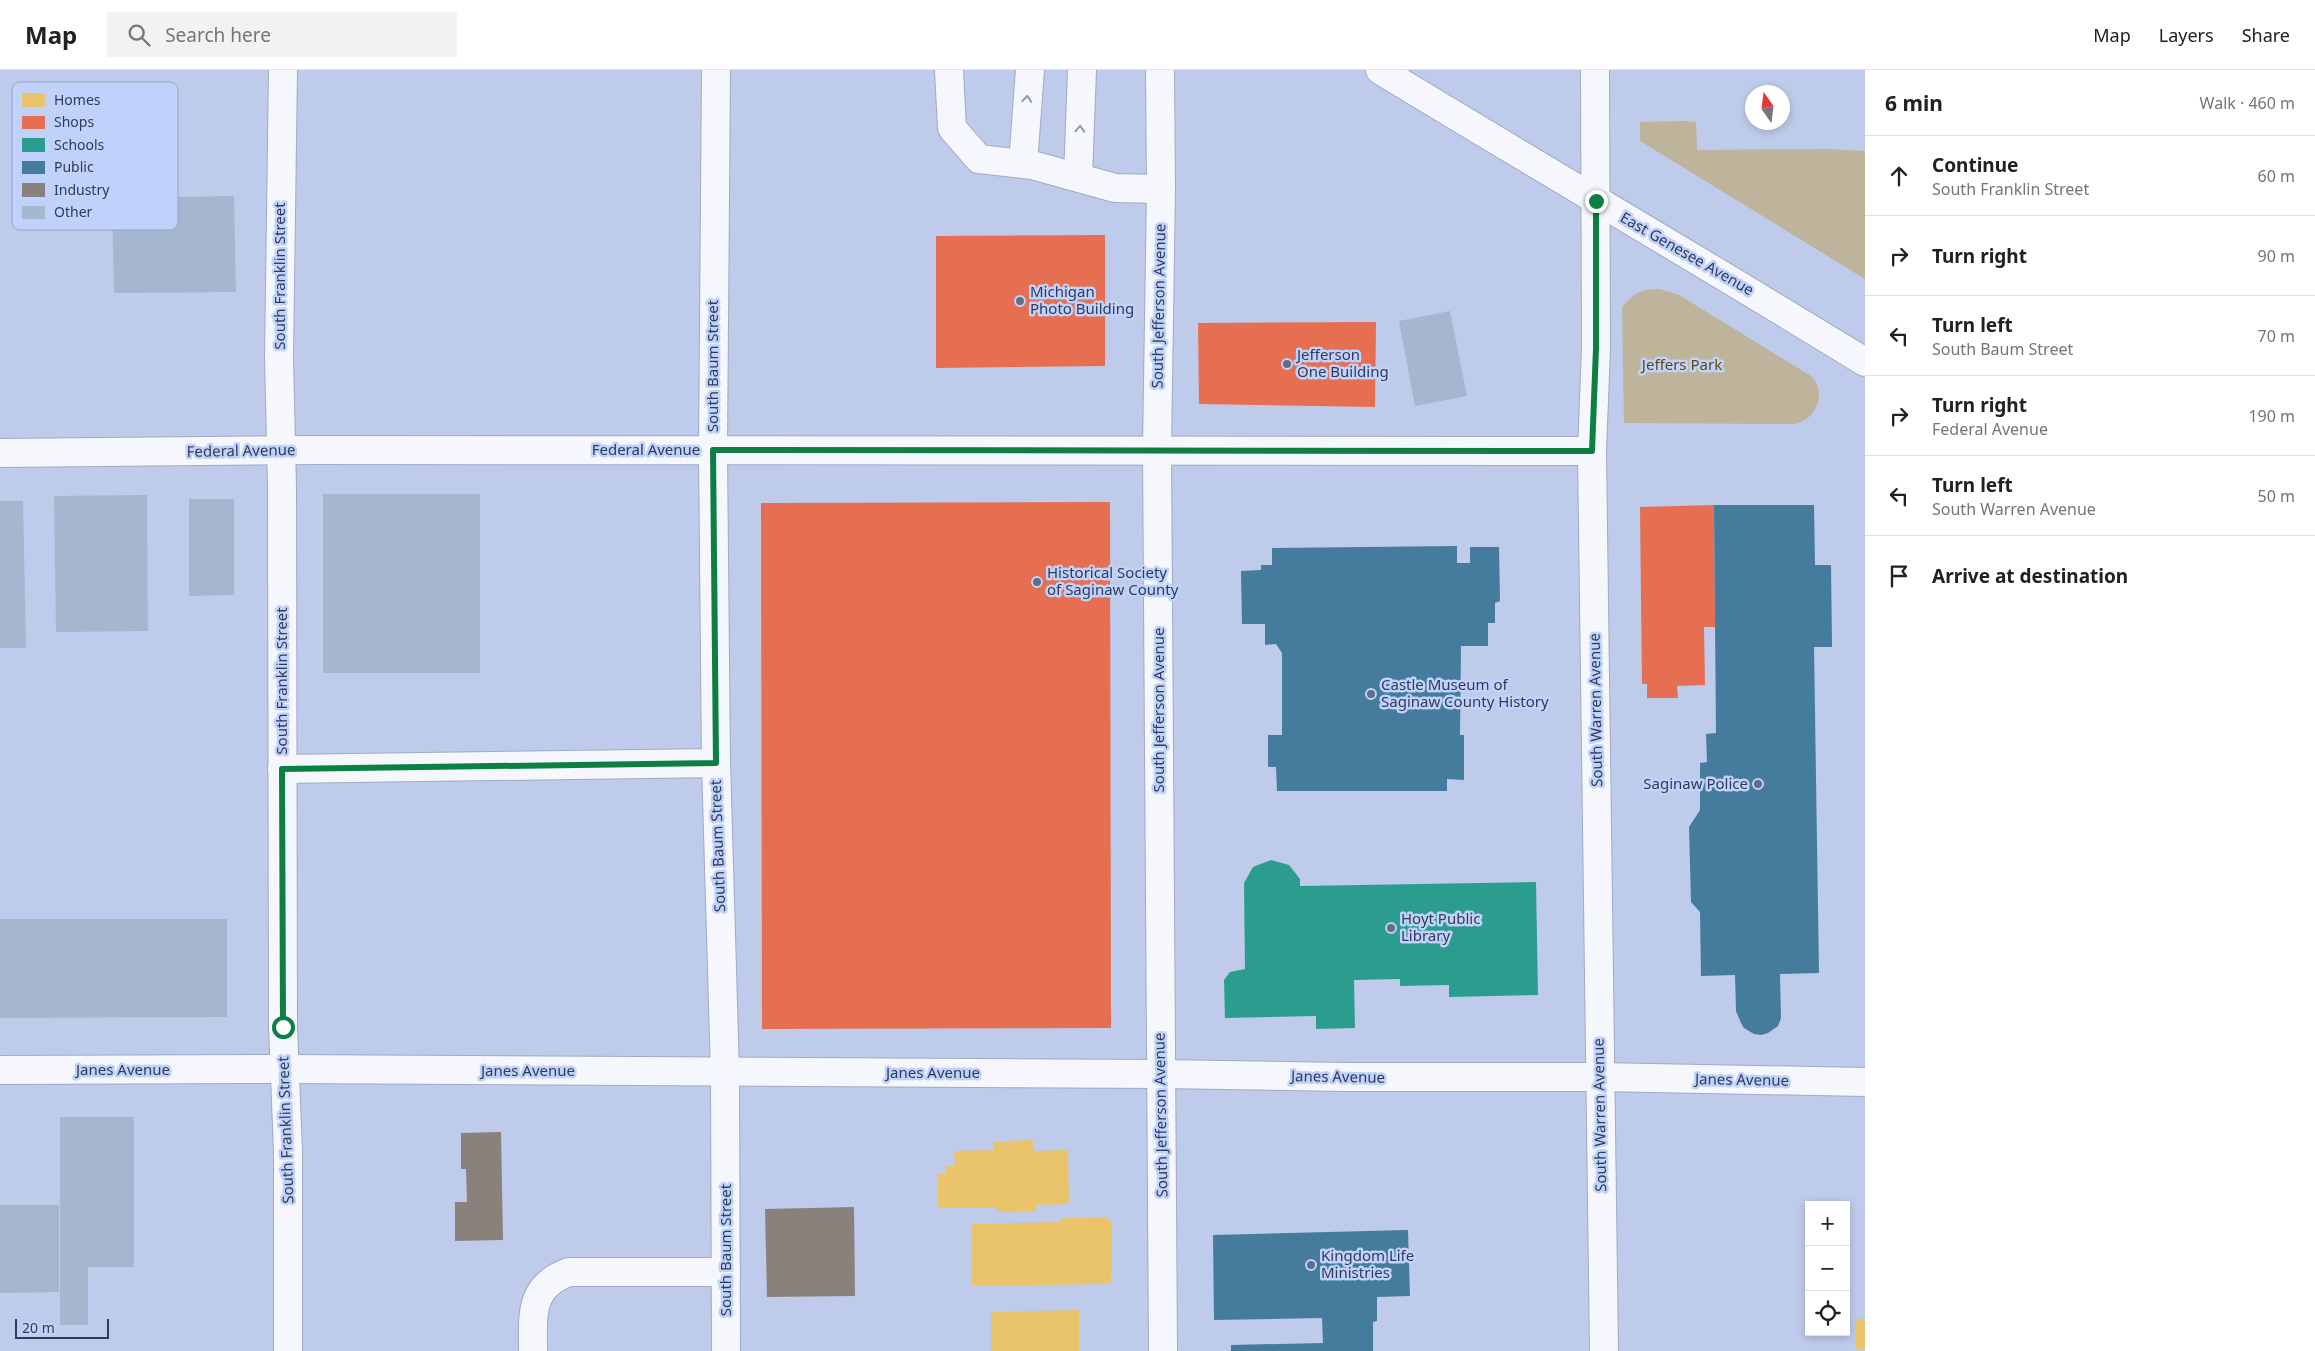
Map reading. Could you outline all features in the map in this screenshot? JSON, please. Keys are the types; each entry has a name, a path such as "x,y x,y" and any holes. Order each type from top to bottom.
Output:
{"street":[{"name":"South Franklin Street","path":"283,70 280,348 283,1069 288,1151 288,1351"},
{"name":"South Baum Street","path":"716,70 713,450 716,763 725,1072 726,1351"},
{"path":"949,70 952,128 979,159 1023,164 1115,188 1161,189"},
{"path":"1023,164 1030,70"},
{"path":"1078,177 1082,70"},
{"name":"South Jefferson Avenue","path":"1160,70 1161,189 1157,449 1163,1351"},
{"name":"East Genesee Avenue","path":"1380,70 1596,201 1701,261 1865,362"},
{"name":"South Warren Avenue","path":"1595,70 1596,348 1592,451 1604,1351"},
{"name":"Federal Avenue","path":"0,453 281,450 1157,449 1592,451"},
{"path":"282,769 716,763"},
{"name":"Janes Avenue","path":"0,1070 283,1069 1161,1074 1865,1082"},
{"path":"533,1351 536,1301 541,1292 555,1277 569,1272 726,1272"}],"green space":[{"path":"1640,122 1696,122 1697,150 1828,149 1865,151 1865,279 1640,141"},
{"name":"Jeffers Park","path":"1660,289 1679,295 1811,376 1819,390 1819,397 1814,412 1802,422 1794,424 1624,423 1622,308 1638,293"}],"building: Homes":[{"path":"1033,1140 1033,1151 1068,1150 1069,1204 1035,1205 1035,1211 997,1212 997,1207 938,1208 938,1174 946,1174 946,1166 955,1166 954,1151 994,1150 993,1142"},
{"path":"1107,1217 1112,1224 1111,1282 1106,1284 972,1286 972,1224 1061,1222 1061,1218"},
{"path":"1079,1310 1079,1351 991,1351 991,1312"},
{"path":"1855,1319 1865,1319 1865,1349 1856,1349"}],"building: Shops":[{"name":"Michigan Photo Building","path":"1105,235 1105,366 936,368 936,236"},
{"name":"Jefferson One Building","path":"1376,322 1375,407 1199,404 1198,323"},
{"path":"1110,502 1111,1028 762,1029 761,503"},
{"path":"1714,505 1715,627 1704,627 1705,685 1677,686 1678,698 1647,698 1647,684 1642,684 1640,507"}],"building: Schools":[{"name":"Hoyt Public Library","path":"1271,860 1289,865 1300,879 1300,886 1536,882 1538,995 1449,997 1449,985 1400,986 1400,979 1354,980 1355,1028 1316,1029 1316,1016 1225,1018 1224,980 1230,972 1245,969 1244,883 1253,867"}],"building: Public":[{"name":"Saginaw Police","path":"1714,505 1814,505 1815,565 1831,565 1832,647 1814,647 1819,973 1780,974 1781,1018 1778,1026 1768,1033 1761,1035 1754,1034 1744,1028 1741,1023 1736,1011 1735,975 1701,976 1700,912 1691,902 1689,827 1700,810 1700,763 1707,762 1706,734 1716,733"},
{"name":"Castle Museum of Saginaw County History","path":"1457,546 1457,563 1470,563 1470,547 1499,547 1500,601 1495,603 1495,623 1488,623 1488,646 1461,646 1460,735 1464,735 1464,780 1447,779 1447,791 1277,791 1276,767 1268,767 1268,735 1282,735 1282,653 1276,644 1265,645 1265,624 1242,624 1241,571 1261,570 1261,565 1272,565 1272,548"},
{"name":"Kingdom Life Ministries","path":"1408,1230 1410,1296 1377,1297 1377,1321 1373,1322 1373,1351 1231,1351 1231,1345 1323,1343 1322,1318 1214,1320 1213,1235"}],"building: Industry":[{"path":"501,1132 503,1240 455,1241 455,1202 467,1202 466,1169 461,1169 461,1133"},
{"path":"854,1207 855,1296 767,1297 765,1209"}],"building: Other":[{"path":"234,196 236,292 114,293 113,230 178,230 178,197"},
{"path":"1450,311 1467,396 1415,406 1399,321"},
{"path":"323,494 480,494 480,673 323,673"},
{"path":"147,495 148,631 56,632 54,496"},
{"path":"189,499 234,499 234,595 189,596"},
{"path":"0,501 23,501 26,648 0,648"},
{"path":"0,919 227,919 227,1017 0,1018"},
{"path":"60,1117 134,1117 134,1267 88,1267 88,1325 60,1325"},
{"path":"0,1205 59,1205 59,1292 0,1293"}],"place":[{"name":"Michigan Photo Building","path":"1020,301"},
{"name":"Jefferson One Building","path":"1287,364"},
{"name":"Historical Society of Saginaw County","path":"1037,582"},
{"name":"Castle Museum of Saginaw County History","path":"1371,694"},
{"name":"Saginaw Police","path":"1758,784"},
{"name":"Hoyt Public Library","path":"1391,928"},
{"name":"Kingdom Life Ministries","path":"1311,1265"}],"route":[{"path":"283,1027 282,769 716,763 713,450 1592,451 1596,348 1596,201"}]}
